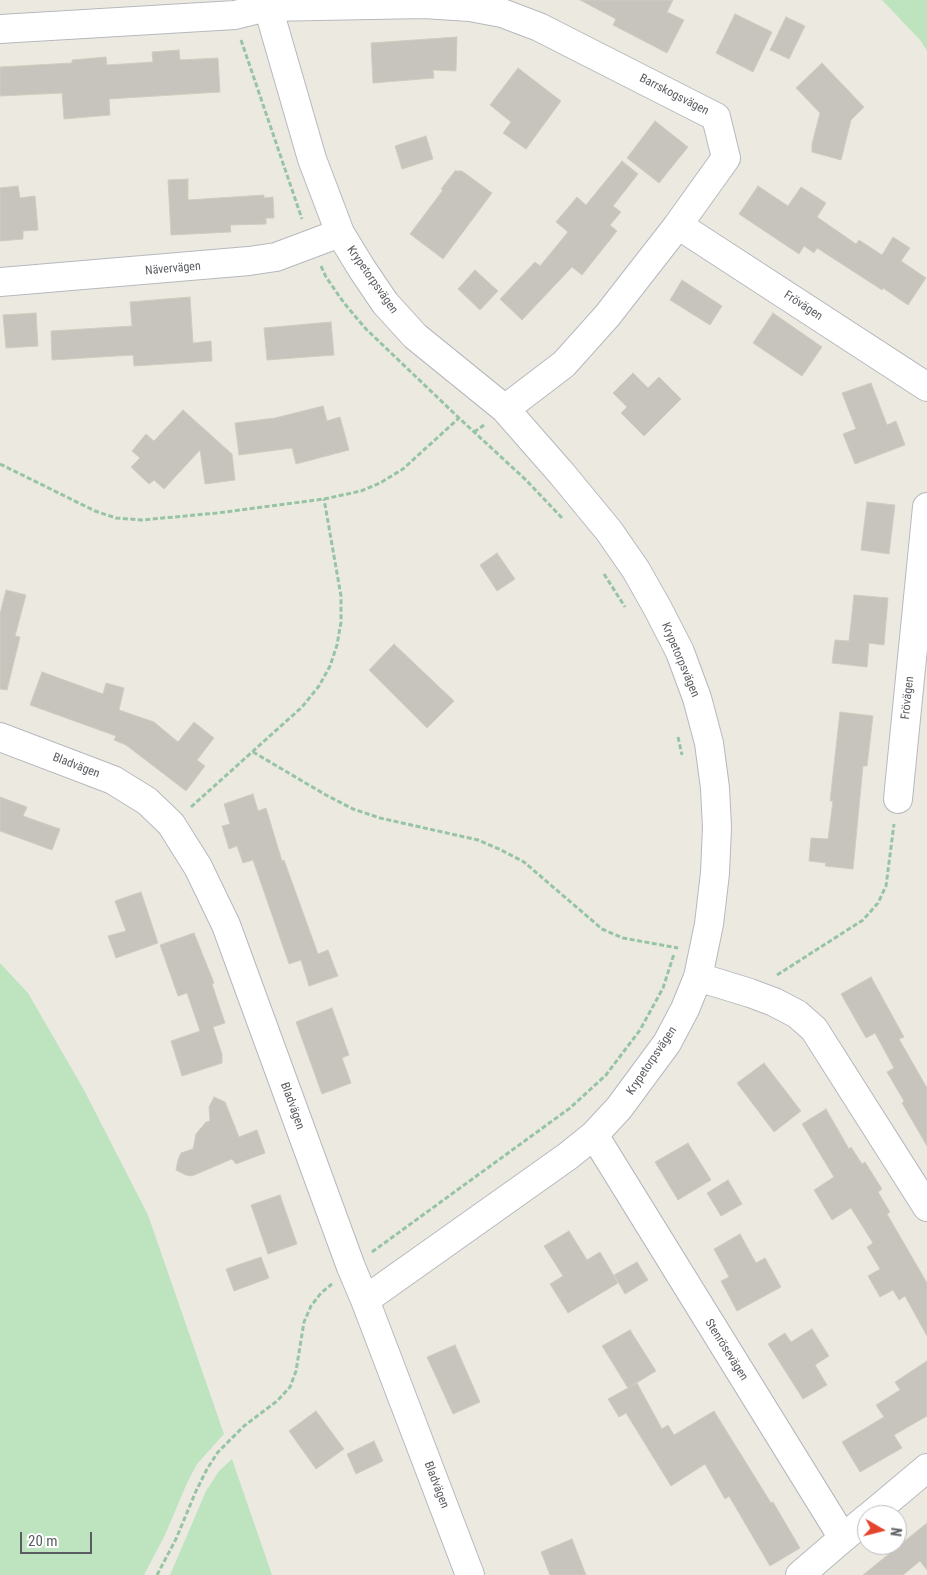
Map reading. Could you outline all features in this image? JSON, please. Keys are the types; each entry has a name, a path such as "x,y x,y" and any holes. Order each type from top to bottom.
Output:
{"street":[{"path":"0,29 77,12 234,15 266,3"},
{"name":"Barrskogsvägen","path":"266,3 424,4 470,7 502,14 539,27 716,117 726,158 678,225 607,316 564,364 505,410"},
{"name":"Krypetorpsvägen","path":"266,3 312,159 340,233 385,303 415,336 505,410 562,474 609,531 636,570 680,652 697,698 709,744 716,788 715,873 709,924 700,966 685,1010 667,1043 619,1108 594,1135 568,1156 365,1300"},
{"name":"Frövägen","path":"678,225 927,387"},
{"name":"Nävervägen","path":"0,282 249,262 276,257 340,233"},
{"name":"Frövägen","path":"898,799 927,508"},
{"name":"Bladvägen","path":"0,737 113,780 147,801 171,824 198,867 226,925 351,1267 470,1575"},
{"path":"700,966 750,993 774,1002 797,1014 814,1029 927,1207"},
{"name":"Stenrösevägen","path":"594,1135 843,1538"},
{"path":"883,1505 927,1468"},
{"path":"800,1575 857,1526"}],"path":[{"path":"234,15 243,49 311,244 326,277 344,303 366,329 526,480 565,521"},
{"path":"0,464 95,512 116,518 142,520 217,513 324,499 361,491 394,476 459,418"},
{"path":"171,824 302,707 319,686 330,666 337,645 341,622 341,596 324,499"},
{"path":"603,572 625,608"},
{"path":"677,732 683,757"},
{"path":"253,752 353,810 478,840 499,848 524,862 602,929 623,938 677,947 700,966"},
{"path":"750,993 863,920 878,903 886,886 898,799"},
{"path":"157,1575 176,1539 196,1490 218,1452 244,1426 276,1401 290,1387 296,1371 304,1322 311,1306 320,1293 351,1267 570,1108 606,1075 640,1030 663,988 677,947"}],"green space":[{"path":"882,0 927,0 927,51 921,41"},
{"path":"0,963 28,993 84,1090 148,1215 224,1434 197,1464 165,1535 144,1575 0,1575"},
{"path":"232,1459 272,1575 170,1575 206,1491 219,1471"}],"building":[{"path":"580,0 673,0 667,12 684,20 667,53 613,25 616,19"},
{"path":"735,14 772,32 753,72 716,53"},
{"path":"786,17 805,26 789,59 770,50"},
{"path":"457,37 456,71 433,70 434,78 373,83 371,43"},
{"path":"179,50 180,60 218,58 220,92 109,99 110,115 64,119 62,93 0,96 0,67 72,63 72,60 106,57 107,65 153,62 152,52"},
{"path":"822,63 864,107 851,120 841,160 812,152 812,144 820,113 796,88"},
{"path":"518,68 561,101 526,149 503,133 511,122 490,105"},
{"path":"655,121 688,147 659,183 627,158"},
{"path":"426,136 433,159 402,169 395,146"},
{"path":"622,161 638,174 613,206 621,212 610,225 617,231 582,275 572,267 522,320 500,299 535,262 540,266 568,232 556,222 577,197 586,205"},
{"path":"455,171 462,171 492,193 443,259 410,234"},
{"path":"188,179 188,200 264,195 264,198 273,197 274,218 266,218 266,224 230,225 231,232 171,235 168,180"},
{"path":"18,186 20,198 35,196 38,230 23,231 23,239 0,241 0,188"},
{"path":"758,186 788,206 801,187 826,203 817,217 856,244 859,240 882,255 893,237 910,248 901,261 926,278 908,305 817,248 814,253 804,246 799,254 739,214"},
{"path":"475,270 498,291 480,310 458,289"},
{"path":"682,280 722,306 710,325 670,300"},
{"path":"190,297 193,343 211,341 212,361 134,366 133,355 52,360 51,331 132,326 130,302"},
{"path":"36,313 38,346 6,348 3,315"},
{"path":"773,313 822,347 802,376 753,343"},
{"path":"331,322 334,355 267,360 264,328"},
{"path":"633,373 648,388 659,377 681,399 644,436 621,413 627,407 613,393"},
{"path":"871,383 887,425 896,421 905,445 855,464 843,434 856,429 842,393"},
{"path":"323,406 327,421 340,417 349,450 296,464 292,448 239,455 235,423 275,418"},
{"path":"183,410 232,454 235,480 205,484 200,450 164,489 154,480 149,484 131,467 140,458 132,451 146,434 154,441"},
{"path":"867,502 895,505 889,554 861,550"},
{"path":"497,553 515,579 497,591 480,565"},
{"path":"6,590 26,595 15,636 20,637 7,690 0,689 0,614"},
{"path":"854,595 888,598 884,645 869,643 867,667 832,663 835,640 849,641"},
{"path":"394,644 454,701 427,728 369,670"},
{"path":"42,672 103,694 106,683 124,688 119,710 154,722 178,742 194,722 214,738 197,760 205,766 186,791 126,745 114,740 116,736 30,705"},
{"path":"840,712 873,716 867,766 863,766 853,869 825,866 826,863 809,861 811,838 828,839 833,801 830,801"},
{"path":"253,794 258,811 266,808 282,861 284,860 318,954 328,950 338,976 309,986 301,960 289,964 253,860 243,863 237,846 229,849 222,826 230,824 224,804"},
{"path":"0,797 27,807 23,816 60,829 52,850 0,831"},
{"path":"141,892 158,943 116,958 108,936 126,931 115,901"},
{"path":"194,933 214,983 212,984 225,1023 213,1027 222,1054 222,1063 182,1076 171,1041 200,1031 187,993 178,996 160,945"},
{"path":"871,977 904,1037 899,1039 927,1088 927,1146 902,1103 904,1101 887,1072 894,1068 875,1033 866,1038 841,994"},
{"path":"332,1008 349,1055 342,1058 351,1083 322,1094 296,1022"},
{"path":"764,1063 801,1111 774,1132 737,1083"},
{"path":"214,1097 225,1102 239,1137 257,1130 265,1153 236,1164 232,1159 192,1176 186,1175 176,1170 178,1160 181,1153 193,1149 196,1134 206,1122 210,1121 209,1107"},
{"path":"826,1109 849,1149 851,1147 862,1164 865,1162 882,1189 878,1192 890,1212 887,1214 927,1283 927,1336 905,1296 899,1300 893,1290 880,1297 868,1276 880,1269 867,1247 873,1243 851,1208 832,1220 814,1190 834,1177 802,1124"},
{"path":"688,1143 711,1180 678,1200 655,1162"},
{"path":"728,1180 742,1204 721,1216 707,1193"},
{"path":"280,1195 297,1244 268,1254 251,1205"},
{"path":"569,1231 587,1260 600,1252 618,1283 568,1313 550,1284 563,1276 544,1246"},
{"path":"740,1234 756,1263 765,1258 781,1287 737,1311 721,1281 729,1277 714,1249"},
{"path":"261,1257 269,1278 234,1291 226,1269"},
{"path":"637,1262 648,1280 625,1294 614,1275"},
{"path":"812,1329 829,1356 815,1365 827,1385 803,1399 768,1344 785,1333 791,1342"},
{"path":"630,1330 656,1371 628,1388 602,1346"},
{"path":"455,1345 480,1402 453,1414 427,1357"},
{"path":"927,1361 927,1416 894,1435 902,1448 860,1472 842,1442 884,1417 876,1405 900,1390 895,1382"},
{"path":"637,1383 662,1429 668,1425 674,1435 714,1411 771,1503 773,1502 800,1548 770,1566 729,1496 725,1499 705,1464 671,1486 626,1413 619,1417 608,1399"},
{"path":"316,1411 344,1449 316,1469 289,1431"},
{"path":"374,1441 383,1461 356,1474 347,1454"},
{"path":"927,1523 927,1570 920,1561 903,1575 863,1575 888,1555 907,1555 907,1539"},
{"path":"572,1539 586,1575 550,1575 541,1552"}]}
